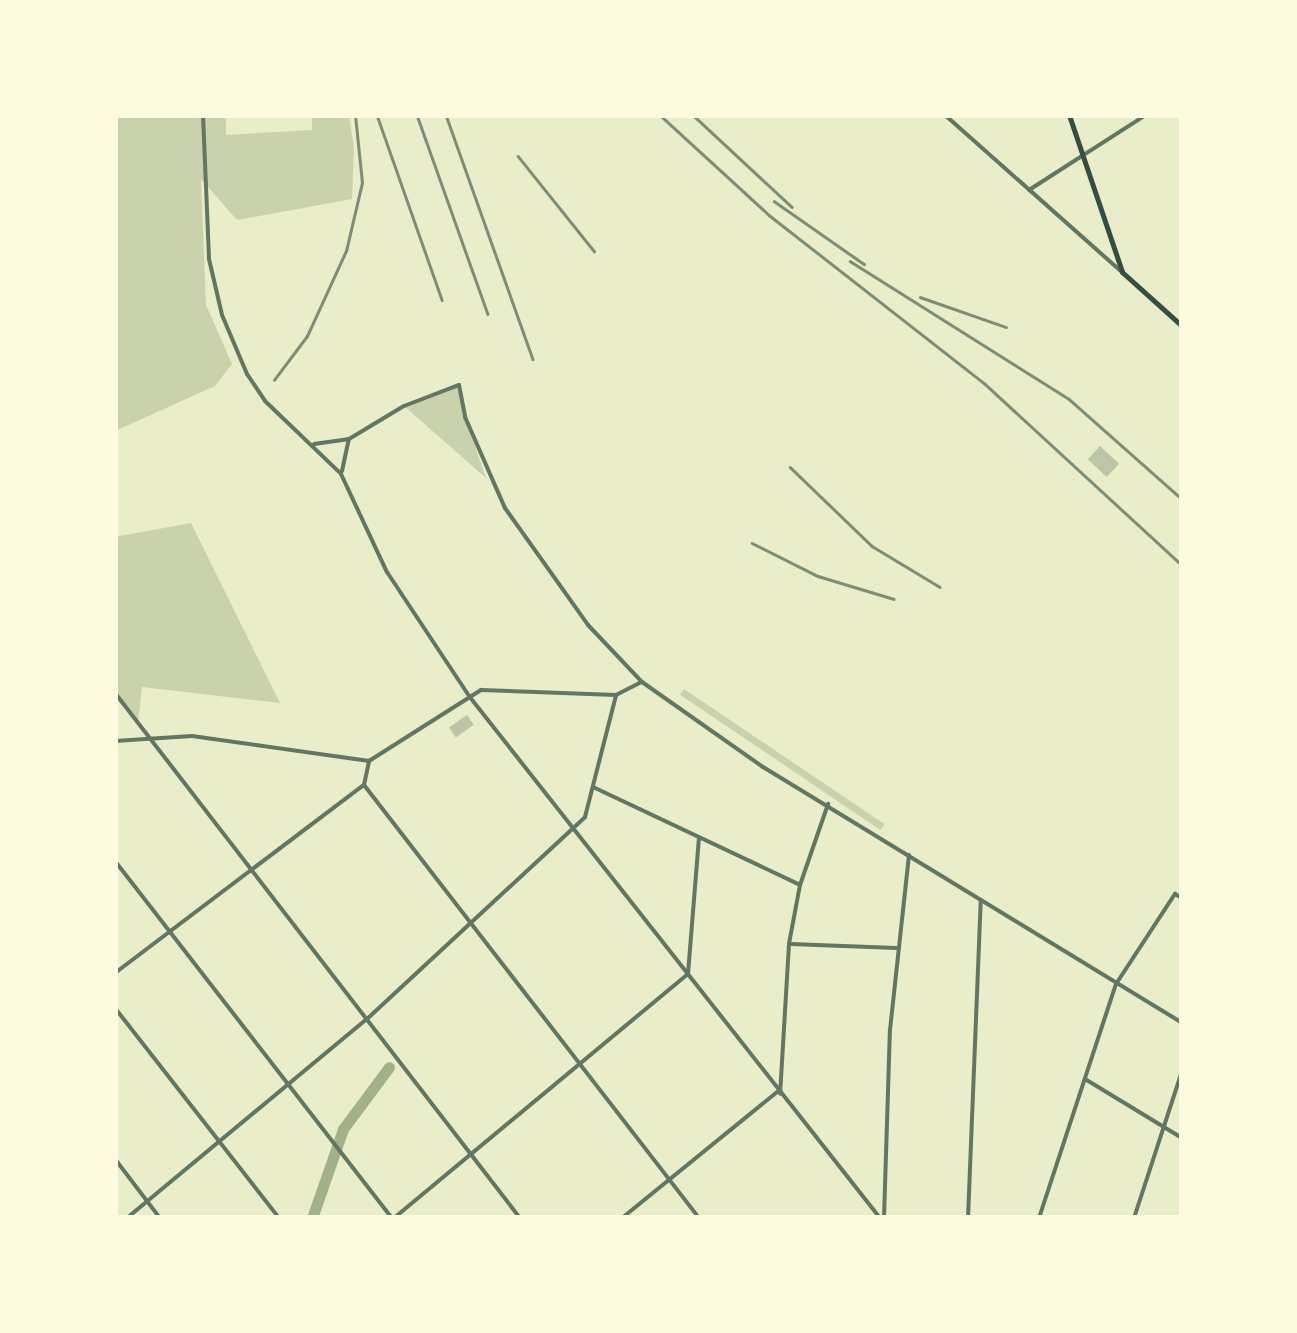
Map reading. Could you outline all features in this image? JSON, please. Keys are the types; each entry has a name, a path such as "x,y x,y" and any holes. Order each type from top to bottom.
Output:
{"main road":[{"path":"1069,115 1122,272 1181,323"}],"street":[{"path":"203,115 209,258 222,315 264,401 314,444 341,474 387,572 470,696 882,1218"},
{"path":"945,115 1122,272"},
{"path":"1028,190 1082,152 1146,115"},
{"path":"314,444 348,439 420,398 459,385 465,417 505,508 588,624 642,682 828,804 1182,1023"},
{"path":"341,474 348,439"},
{"path":"115,741 192,736 369,761 431,727 481,690 616,695 642,682"},
{"path":"115,693 520,1218"},
{"path":"127,1218 367,1019 585,817 616,695"},
{"path":"115,973 364,785 369,761"},
{"path":"364,785 699,1218"},
{"path":"594,787 800,885"},
{"path":"622,1218 779,1092 788,944 800,885 828,804"},
{"path":"115,861 393,1218 688,974 699,837"},
{"path":"882,1218 896,948 908,854"},
{"path":"1039,1218 1116,984 1175,894 1182,898"},
{"path":"968,1218 981,900"},
{"path":"788,944 896,948"},
{"path":"115,1008 280,1218"},
{"path":"1134,1218 1182,1070"},
{"path":"1085,1079 1182,1138"},
{"path":"115,1159 160,1218"}],"green space":[{"path":"115,115 226,115 226,135 312,130 312,115 349,115 354,148 352,199 237,220 201,179 206,305 232,364 215,386 115,431"},
{"path":"459,385 465,417 486,478 404,406"},
{"path":"191,523 280,703 142,687 138,723 115,693 115,537"},
{"path":"684,689 885,824 881,830 680,695"}],"building":[{"path":"1100,446 1119,464 1107,477 1088,459"},
{"path":"467,715 474,725 456,737 449,728"}],"waterway":[{"path":"312,1218 343,1129 389,1067"}],"railway":[{"path":"274,380 307,336 346,251 362,183 355,115"},
{"path":"377,115 442,300"},
{"path":"417,115 488,314"},
{"path":"446,115 533,359"},
{"path":"660,115 769,215 984,383 1182,565"},
{"path":"693,115 792,207"},
{"path":"518,156 594,251"},
{"path":"774,201 864,264"},
{"path":"850,261 1069,399 1182,499"},
{"path":"920,297 1006,327"},
{"path":"790,467 872,546 940,587"},
{"path":"752,543 818,576 894,599"}]}
